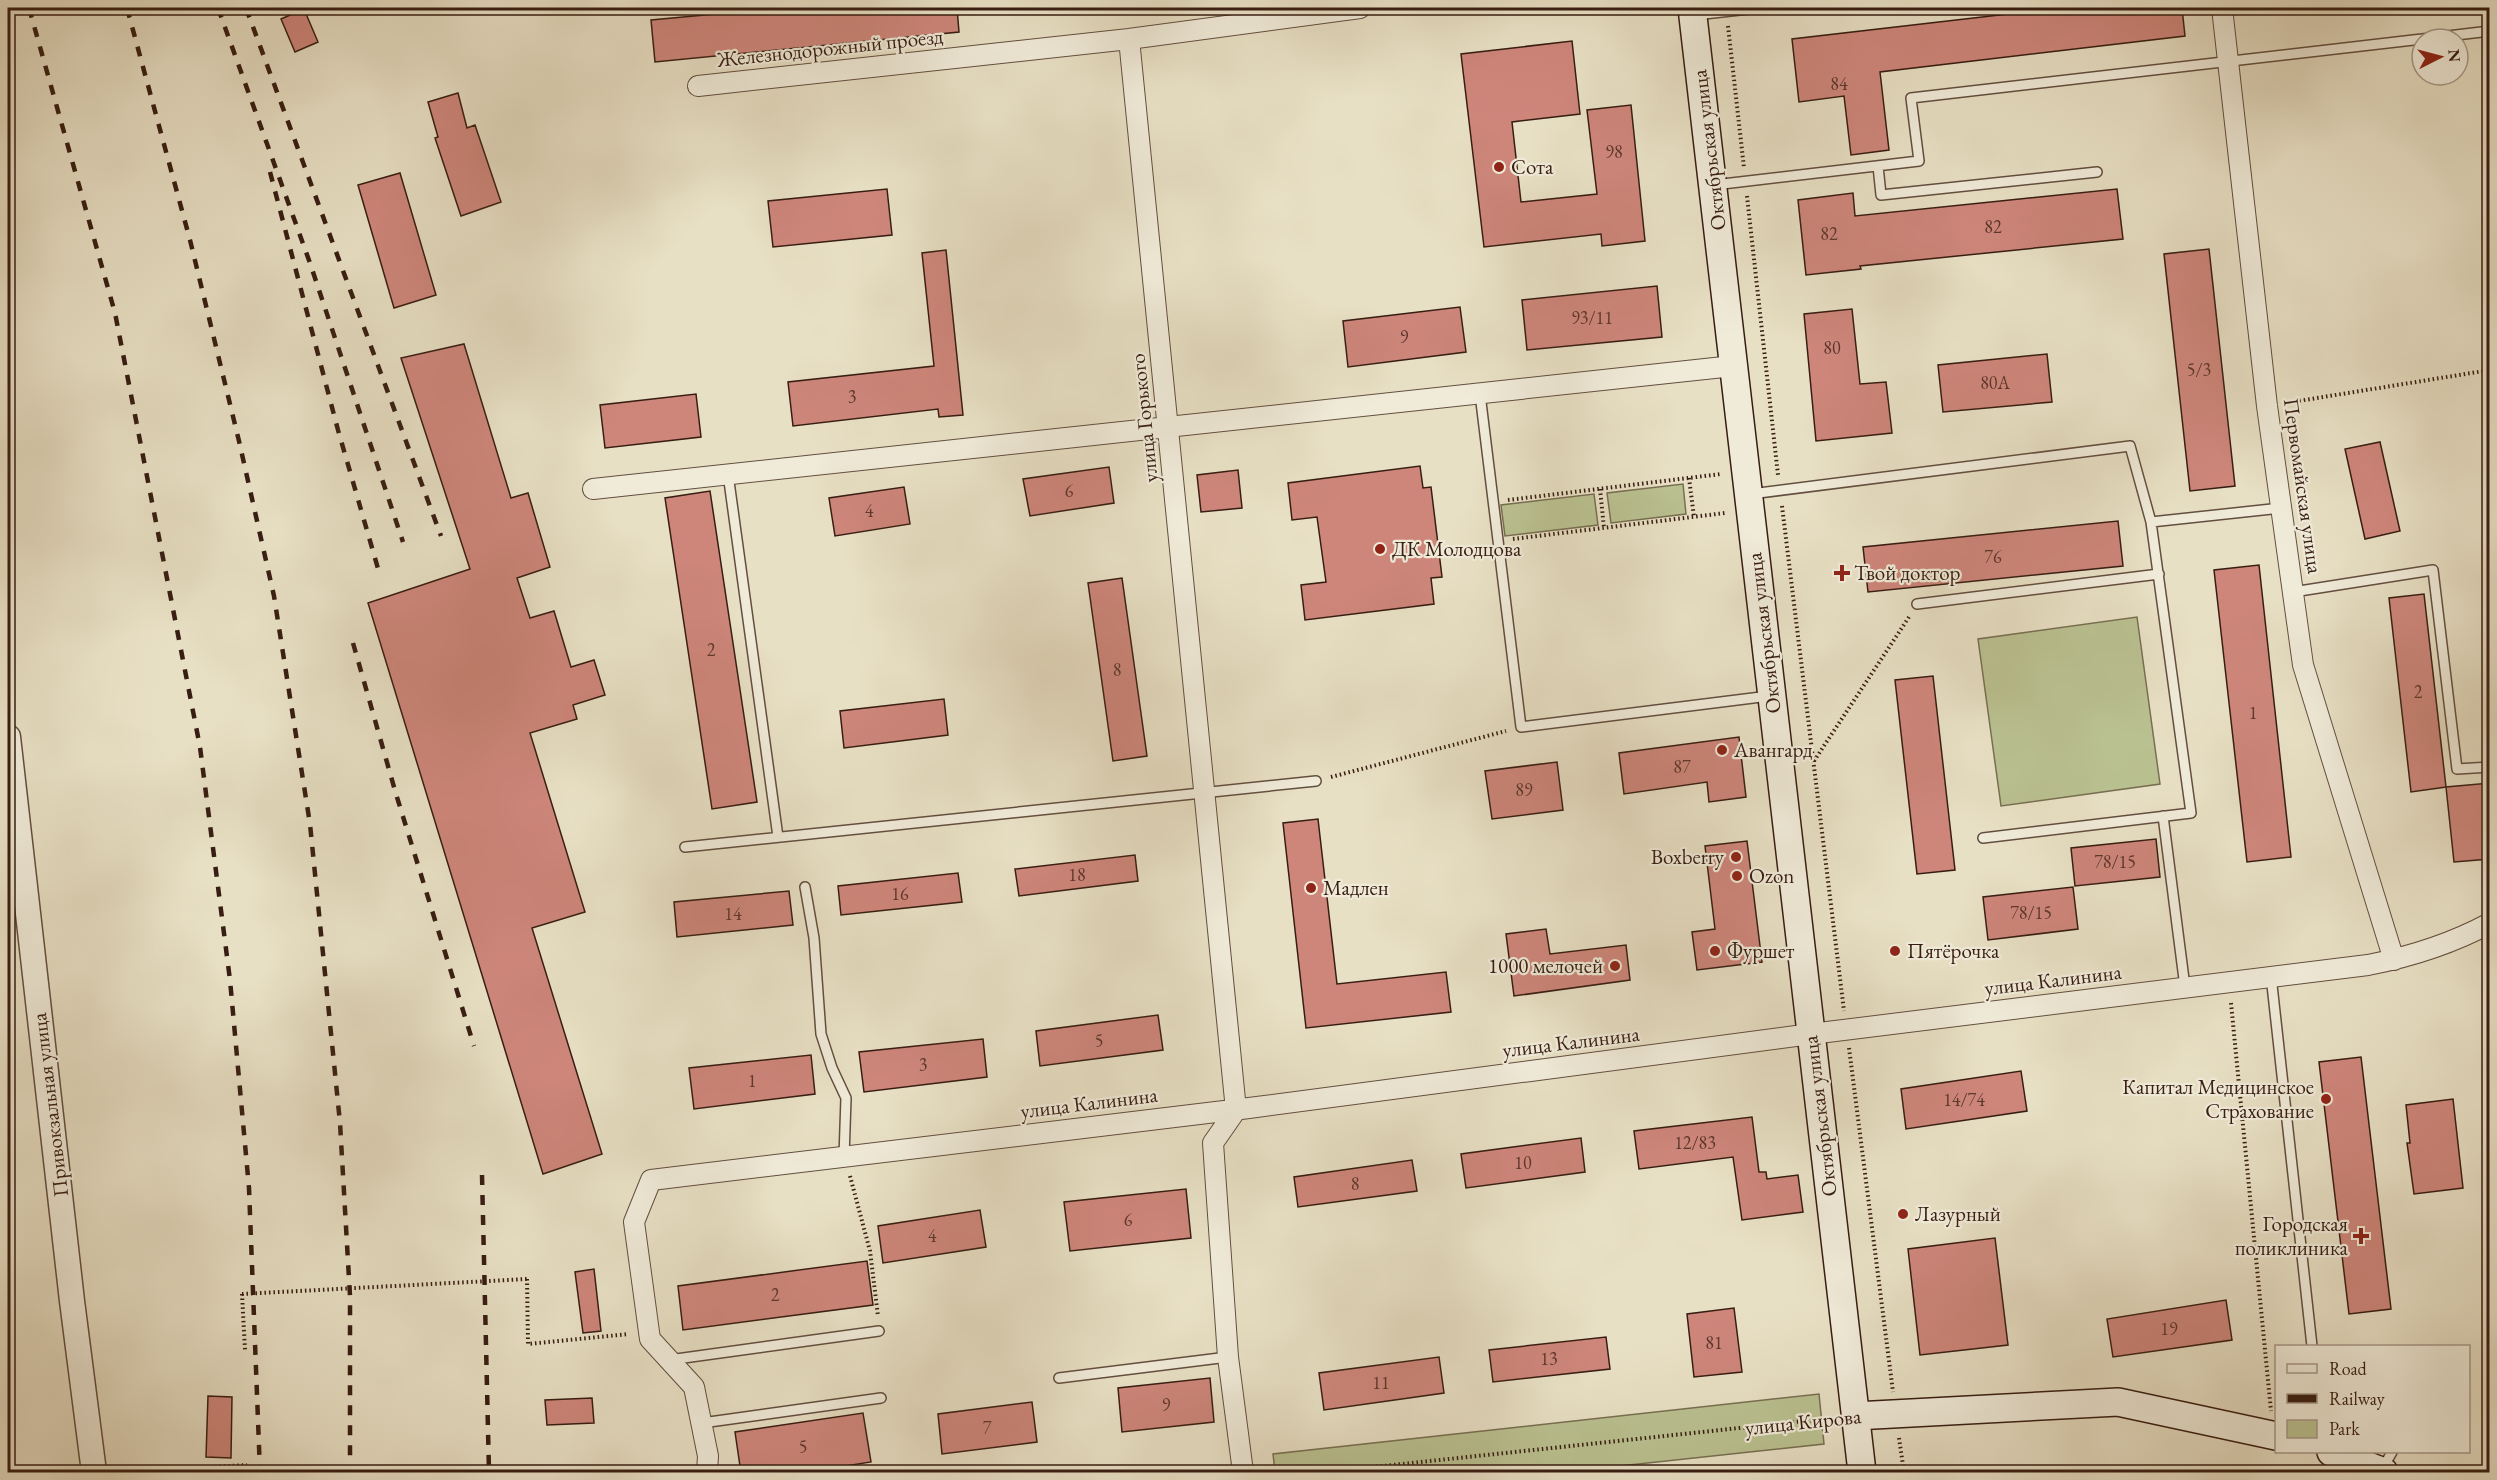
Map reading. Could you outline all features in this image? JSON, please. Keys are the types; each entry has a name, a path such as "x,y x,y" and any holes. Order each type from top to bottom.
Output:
{"main road":[{"name":"Октябрьская улица","path":"1693,11 1862,1473"},
{"name":"улица Кирова","path":"1855,1416 1896,1412 2118,1402 2275,1435"},
{"path":"2334,1453 2383,1472"}],"street":[{"name":"Железнодорожный проезд","path":"698,86 1130,39 1360,8"},
{"name":"Первомайская улица","path":"2222,8 2267,406 2303,665 2394,960"},
{"name":"улица Горького","path":"1130,39 1236,1110"},
{"path":"593,489 1733,366"},
{"name":"Привокзальная улица","path":"8,737 72,1302 94,1473"},
{"name":"улица Калинина","path":"649,1332 634,1222 651,1180 1236,1110 2394,960 2470,933 2490,923"},
{"path":"1236,1110 1213,1143 1228,1357 1244,1473"},
{"path":"649,1332 650,1339 694,1387 708,1456 707,1473"}],"lane":[{"path":"1693,11 1727,12 1758,8"},
{"path":"2470,33 2490,31"},
{"path":"1713,185 1918,162 1911,98 2410,40"},
{"path":"1878,166 1881,195 2097,172"},
{"path":"1480,394 1521,727 1772,696"},
{"path":"1748,492 1780,490 2130,446 2151,522 2191,813 1983,838"},
{"path":"728,474 778,837"},
{"path":"2151,522 2281,508"},
{"path":"2293,592 2433,570 2457,769 2490,767"},
{"path":"1917,604 2159,574"},
{"path":"685,847 1316,781"},
{"path":"2163,816 2185,987"},
{"path":"805,887 814,938 821,1034 832,1068 846,1098 844,1156"},
{"path":"2271,976 2312,1345"},
{"path":"669,1359 879,1331"},
{"path":"1059,1378 1228,1357"},
{"path":"702,1423 881,1398"},
{"path":"2383,1472 2392,1453"}],"path":[{"path":"1727,12 1780,490 1846,1030 1904,1473"},
{"path":"2267,406 2490,370"},
{"path":"1494,502 1689,478 1748,492"},
{"path":"1689,478 1694,517"},
{"path":"1600,489 1605,528"},
{"path":"1498,541 1694,517 1748,492"},
{"path":"1814,762 1917,604"},
{"path":"1316,781 1521,727"},
{"path":"2229,982 2275,1435"},
{"path":"844,1156 870,1251 879,1331"},
{"path":"245,1350 242,1294 527,1279 528,1344 649,1332"},
{"name":"улица Кирова","path":"1327,1473 1855,1416"},
{"path":"111,1473 247,1465"}],"green space":[{"path":"1683,484 1686,514 1611,523 1607,493"},
{"path":"1594,494 1598,525 1505,536 1501,505"},
{"path":"2137,617 2160,784 2001,806 1978,639"},
{"path":"1819,1394 1824,1444 1564,1472 1275,1472 1273,1454"}],"building":[{"path":"779,8 957,8 959,32 655,62 651,20"},
{"path":"2059,8 2182,8 2185,36 1880,72 1889,150 1851,155 1844,96 1799,102 1792,39"},
{"path":"304,9 318,42 295,52 281,19"},
{"path":"1572,41 1580,114 1512,122 1521,202 1597,194 1587,110 1631,105 1645,241 1602,246 1601,234 1484,247 1461,54"},
{"path":"458,93 467,128 475,125 501,202 461,216 435,138 438,137 428,102"},
{"path":"400,173 436,295 394,308 358,185"},
{"path":"887,189 892,235 773,247 768,201"},
{"path":"2117,189 2123,239 1860,266 1861,269 1806,275 1798,200 1853,193 1855,216"},
{"path":"2209,249 2235,486 2190,491 2164,254"},
{"path":"946,250 963,415 939,417 938,409 793,426 788,382 934,366 922,253"},
{"path":"1657,286 1662,337 1527,350 1522,300"},
{"path":"1460,307 1466,352 1348,367 1343,321"},
{"path":"1852,309 1860,384 1886,382 1892,433 1816,441 1804,314"},
{"path":"464,344 511,498 528,493 550,567 517,578 530,618 554,611 571,667 594,660 605,695 573,705 577,719 530,733 585,912 532,928 602,1154 543,1174 368,603 470,569 401,358"},
{"path":"2047,354 2052,402 1943,412 1938,365"},
{"path":"696,394 701,437 605,448 600,405"},
{"path":"2380,442 2400,531 2365,539 2345,449"},
{"name":"ДК Молодцова","path":"1420,466 1423,488 1431,487 1442,577 1431,578 1434,604 1305,620 1301,585 1326,582 1317,517 1292,520 1288,483"},
{"path":"1109,467 1114,503 1030,516 1023,479"},
{"path":"1238,470 1242,508 1201,512 1197,475"},
{"path":"904,487 910,524 835,536 829,498"},
{"path":"710,491 757,802 712,809 665,498"},
{"path":"2118,521 2123,566 1868,592 1863,547"},
{"path":"2259,565 2291,857 2247,862 2214,570"},
{"path":"1122,578 1147,756 1113,761 1088,583"},
{"path":"2424,594 2446,787 2411,792 2389,598"},
{"path":"1933,676 1955,870 1917,874 1895,680"},
{"path":"944,699 948,735 844,748 840,711"},
{"path":"1739,737 1746,797 1709,802 1707,782 1624,794 1619,753"},
{"path":"1557,762 1563,810 1492,819 1485,771"},
{"path":"2490,783 2490,859 2454,862 2446,787"},
{"path":"1318,819 1337,984 1446,972 1451,1012 1306,1028 1283,823"},
{"path":"2156,839 2160,877 2075,886 2071,848"},
{"path":"1747,841 1762,962 1697,970 1692,932 1715,929 1705,846"},
{"path":"1135,855 1138,881 1019,896 1015,869"},
{"path":"958,873 962,902 841,915 838,886"},
{"path":"2073,887 2078,929 1988,940 1983,897"},
{"path":"789,891 793,925 677,937 674,902"},
{"path":"1546,929 1550,954 1626,945 1630,980 1514,996 1506,934"},
{"path":"1158,1015 1163,1050 1040,1066 1036,1031"},
{"path":"983,1039 987,1077 864,1092 859,1052"},
{"path":"811,1055 815,1094 694,1109 689,1068"},
{"name":"Городская поликлиника","path":"2361,1057 2391,1309 2349,1314 2319,1062"},
{"path":"2021,1071 2027,1111 1906,1129 1901,1089"},
{"path":"2453,1099 2463,1188 2414,1194 2407,1143 2410,1143 2406,1105"},
{"path":"1752,1117 1759,1172 1766,1172 1767,1179 1798,1175 1803,1212 1742,1220 1733,1157 1639,1169 1634,1131"},
{"path":"1581,1138 1585,1172 1466,1188 1461,1154"},
{"path":"1412,1160 1417,1191 1298,1207 1294,1177"},
{"path":"1186,1189 1191,1238 1070,1251 1064,1202"},
{"path":"980,1210 986,1247 883,1263 878,1226"},
{"path":"1995,1238 2008,1345 1920,1355 1908,1249"},
{"path":"867,1261 873,1305 683,1330 678,1286"},
{"path":"594,1269 601,1331 583,1333 575,1272"},
{"path":"2226,1300 2232,1340 2113,1357 2107,1319"},
{"path":"1734,1308 1742,1372 1694,1377 1687,1314"},
{"path":"1606,1337 1610,1369 1493,1382 1489,1350"},
{"path":"1439,1357 1444,1393 1324,1410 1319,1373"},
{"path":"1210,1378 1214,1422 1122,1432 1118,1388"},
{"path":"208,1396 232,1397 231,1458 206,1457"},
{"path":"592,1398 594,1423 547,1425 545,1400"},
{"path":"1032,1402 1037,1442 942,1454 938,1414"},
{"path":"863,1413 871,1462 801,1473 741,1473 735,1432"}],"railway":[{"path":"29,8 115,313 200,747 230,980 249,1188 260,1472"},
{"path":"127,8 190,240 274,596 310,824 340,1123 350,1296 350,1472"},
{"path":"218,8 310,263 403,542"},
{"path":"246,8 441,536"},
{"path":"270,172 338,430 379,572"},
{"path":"353,643 396,794 474,1046"},
{"path":"482,1175 489,1472"}],"place":[{"name":"Сота","path":"1499,167"},
{"name":"ДК Молодцова","path":"1380,549"},
{"name":"Твой доктор","path":"1842,573"},
{"name":"Авангард","path":"1722,750"},
{"name":"Boxberry","path":"1736,857"},
{"name":"Ozon","path":"1737,876"},
{"name":"Мадлен","path":"1311,888"},
{"name":"Фуршет","path":"1715,951"},
{"name":"Пятёрочка","path":"1895,951"},
{"name":"1000 мелочей","path":"1615,966"},
{"name":"Капитал Медицинское Страхование","path":"2326,1099"},
{"name":"Лазурный","path":"1903,1214"},
{"name":"Городская поликлиника","path":"2361,1236"}]}
